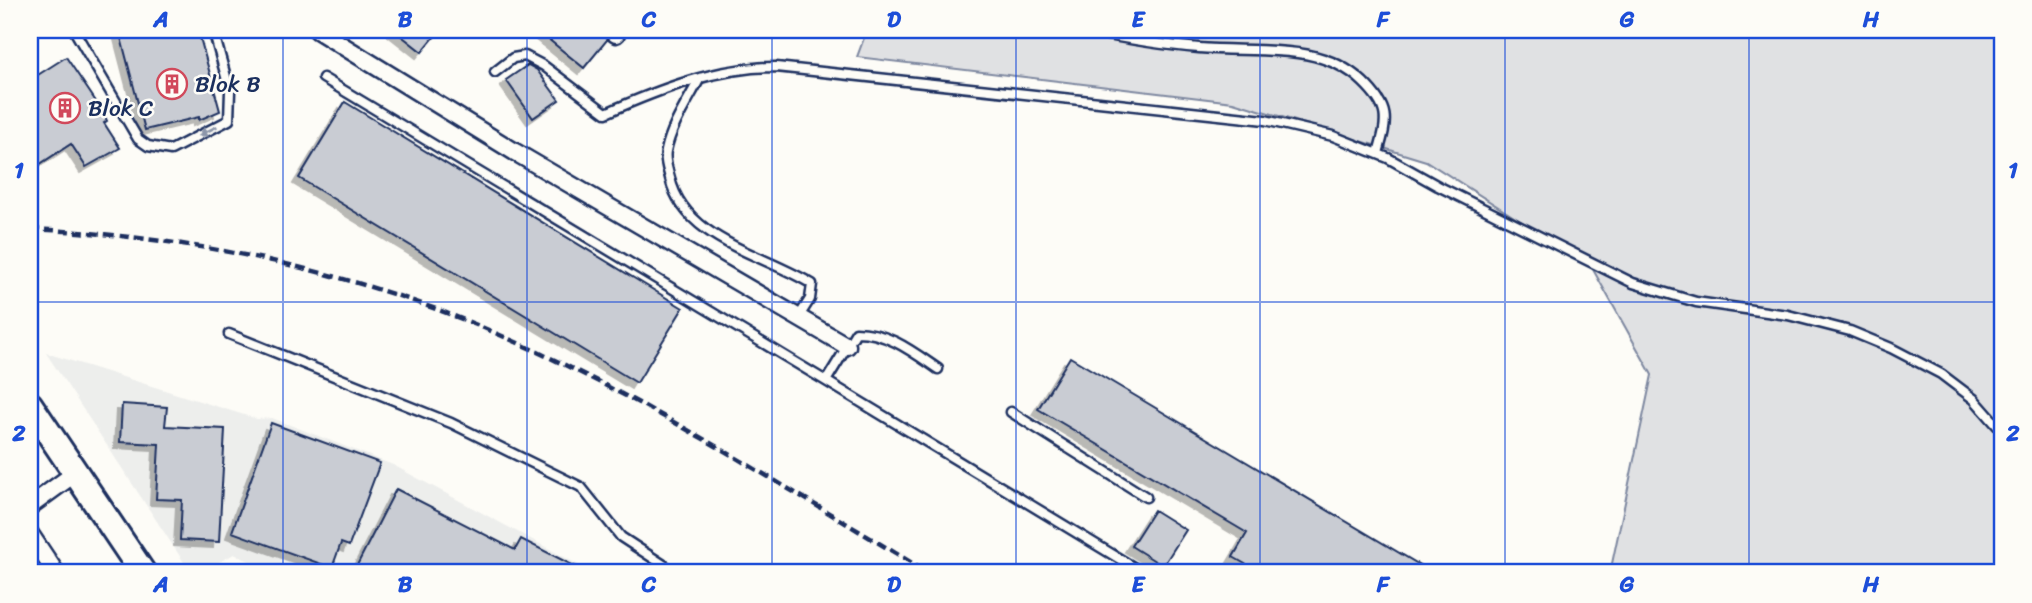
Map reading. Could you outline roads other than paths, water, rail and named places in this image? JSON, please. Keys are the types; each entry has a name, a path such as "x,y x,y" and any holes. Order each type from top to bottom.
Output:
{"main road":[{"path":"30,405 143,573"}],"street":[{"path":"317,30 515,152 847,346"},
{"path":"30,506 74,474"},
{"path":"30,534 48,570"}],"lane":[{"path":"74,30 138,139 160,150 171,150 229,120 230,91 213,30"},
{"path":"1082,30 1198,48 1314,54 1350,69 1377,96 1384,107 1386,128 1378,153"},
{"path":"495,72 513,58 525,56 588,97 606,113 648,95 700,78 744,68 776,66 1265,120 1333,136 1378,153 1633,283 1696,302 1788,315 1850,331 1891,348 1949,380 1974,399 2002,431"},
{"path":"323,78 1143,573"},
{"path":"700,78 671,135 665,155 673,191 693,220 718,237 812,284 810,299 798,318"},
{"path":"826,381 856,332 872,332 903,346 938,369"},
{"path":"229,334 451,424 581,487 621,537 676,573"},
{"path":"1011,412 1146,497"}],"railway":[{"path":"30,229 202,247 315,271 425,305 538,352 652,410 929,573"}],"place":[{"name":"Blok B","path":"172,84"},
{"name":"Blok C","path":"65,108"}]}
